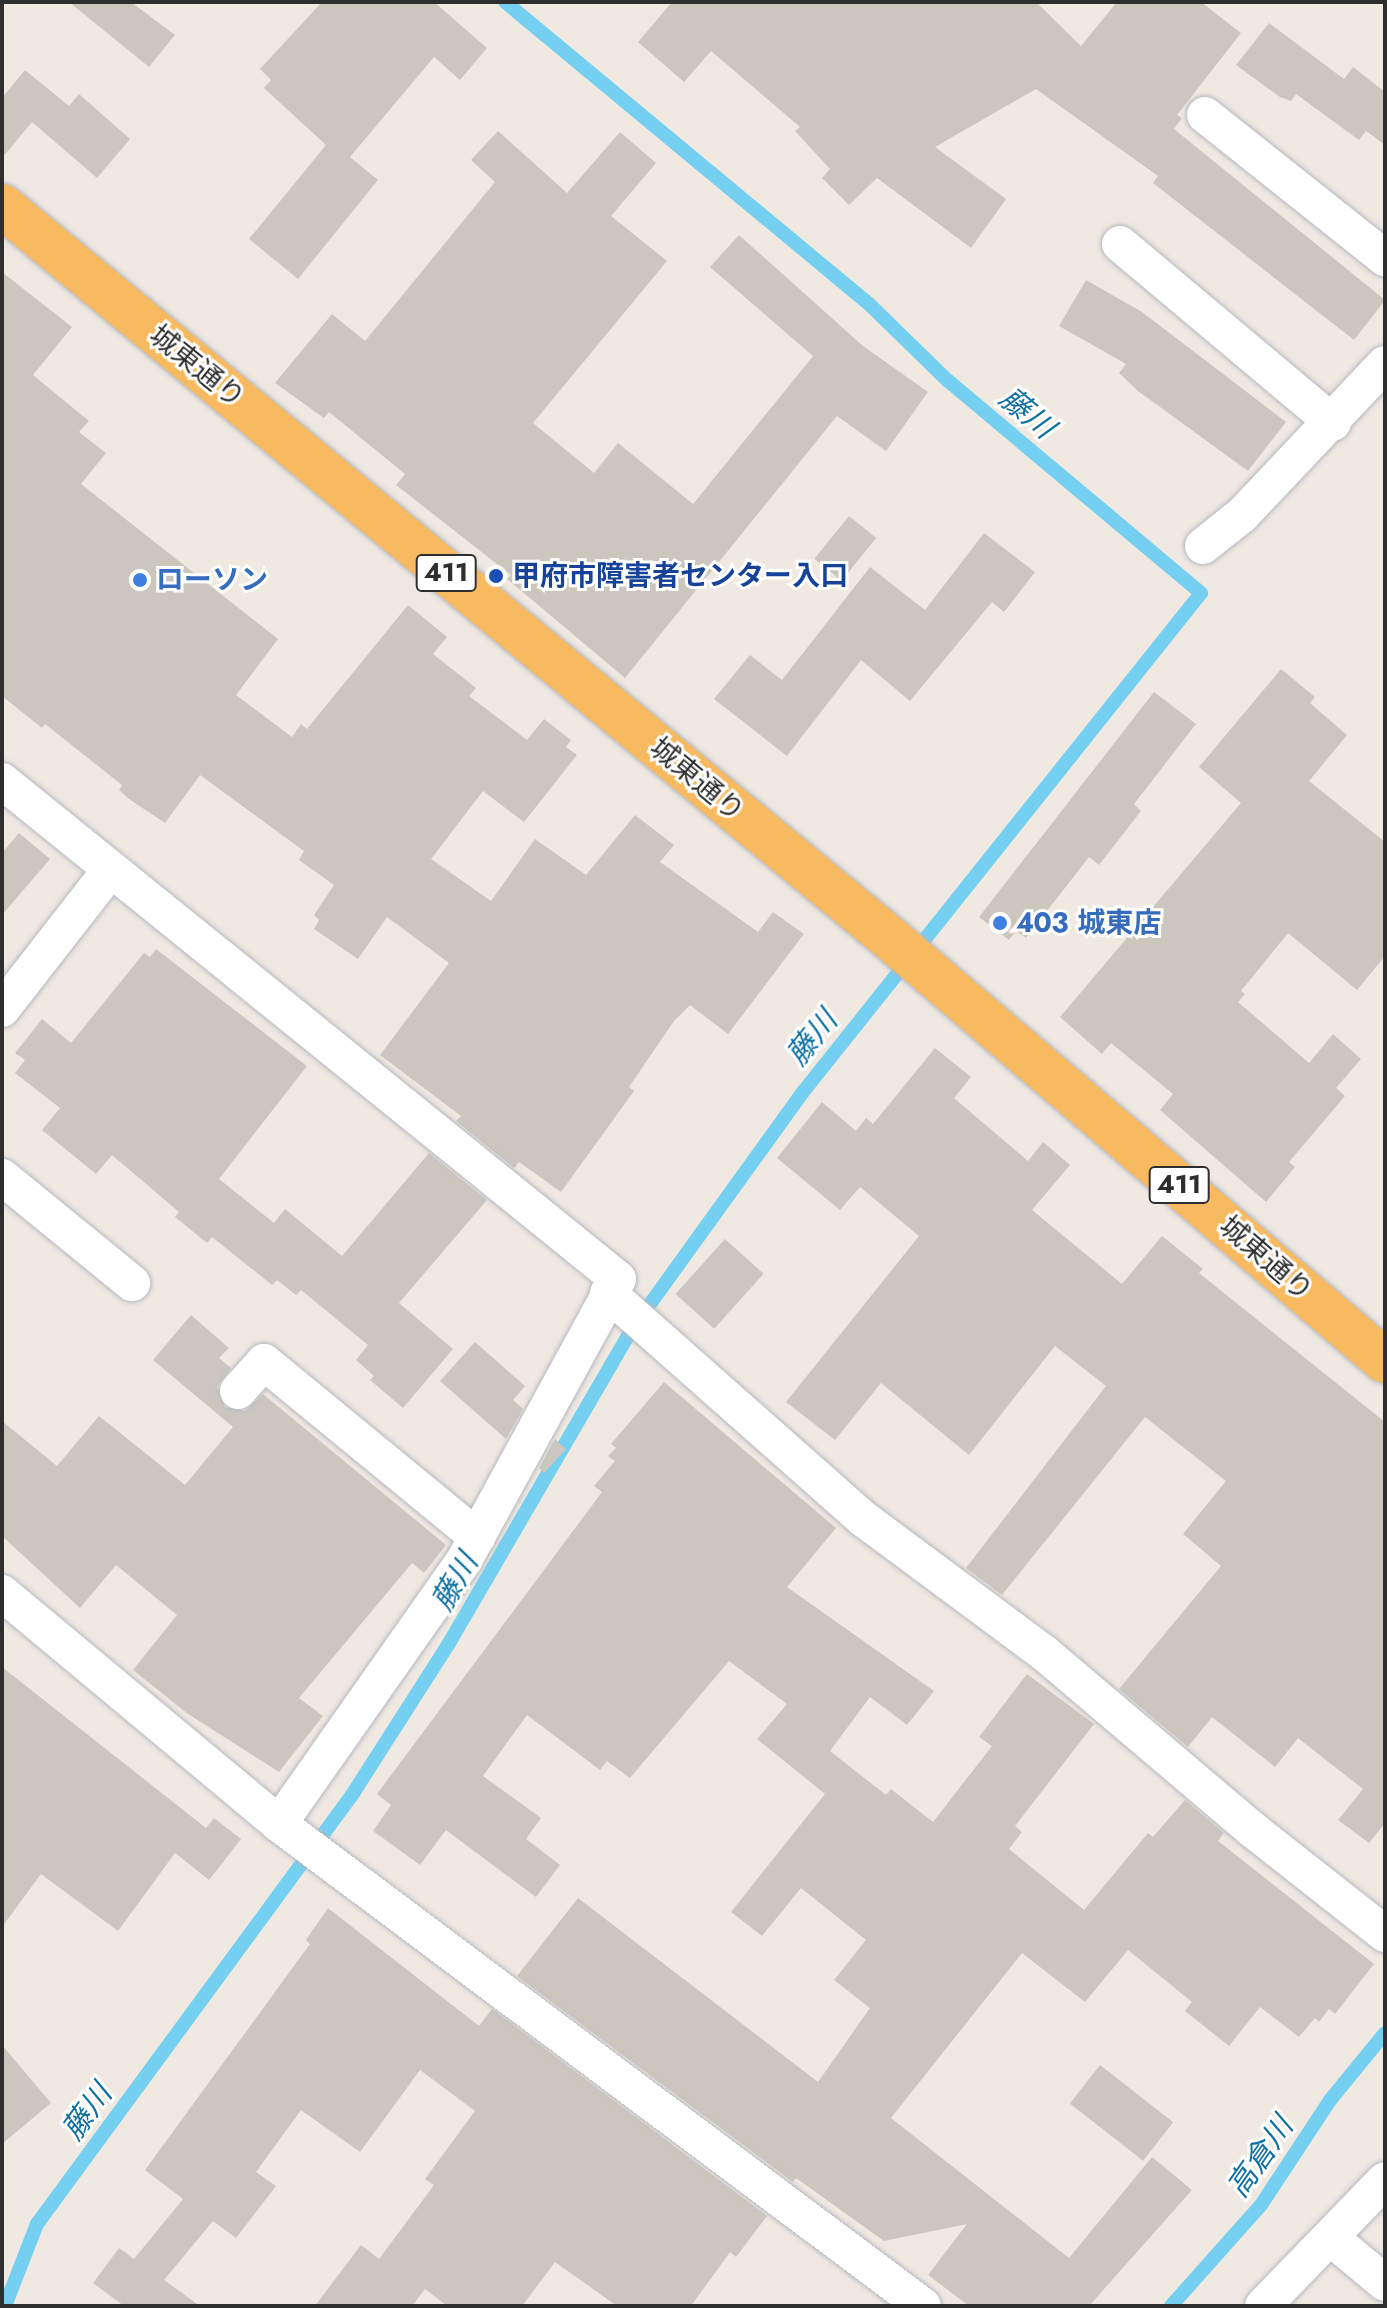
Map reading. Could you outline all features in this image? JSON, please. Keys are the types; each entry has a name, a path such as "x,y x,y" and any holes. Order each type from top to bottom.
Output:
{"highway":[{"name":"城東通り","path":"2,206 927,969 1385,1361"}],"street":[{"path":"1205,115 1385,258"},
{"path":"1120,244 1333,423"},
{"path":"1203,546 1242,515 1333,423 1385,364"},
{"path":"2,781 618,1279 612,1296 547,1416 477,1537 284,1828"},
{"path":"2,1009 111,869"},
{"path":"2,1177 132,1283"},
{"path":"612,1296 865,1520 1043,1652 1253,1830 1385,1934"},
{"path":"238,1391 264,1362 477,1537"},
{"path":"2,1593 284,1828 923,2306"},
{"path":"1263,2306 1385,2180"},
{"path":"1331,2238 1385,2283"}],"building":[{"path":"69,2 131,2 175,35 149,67"},
{"path":"322,2 434,2 487,48 460,80 434,57 350,157 378,180 298,279 249,239 326,145 264,88 271,80 260,69"},
{"path":"672,2 1036,2 1081,46 1117,2 1201,2 1241,33 1177,115 1182,118 1174,129 1385,300 1354,340 1153,183 1158,176 1036,89 935,147 1006,199 971,248 877,178 849,205 822,178 830,169 795,131 800,127 711,51 684,82 638,42"},
{"path":"1269,23 1344,79 1353,67 1385,92 1385,145 1366,131 1359,140 1296,94 1291,101 1280,97 1236,65"},
{"path":"25,70 69,106 79,94 130,139 97,178 32,122 2,158 2,98"},
{"path":"498,131 567,193 620,132 656,163 611,216 667,261 533,423 594,473 618,443 693,504 813,356 710,267 739,235 863,346 928,392 886,451 837,416 625,678 507,579 511,575 396,485 405,474 329,412 324,418 275,383 332,314 365,341 495,182 471,160"},
{"path":"2,272 72,327 33,375 89,421 79,432 106,453 81,484 278,639 236,695 292,737 301,724 307,729 408,605 447,637 433,654 476,688 469,696 527,740 544,719 571,740 566,747 577,755 524,822 483,791 431,859 491,901 535,839 586,875 635,815 674,845 660,862 758,932 773,912 804,934 728,1034 690,1005 674,1021 629,1087 634,1091 561,1192 519,1162 514,1168 456,1121 461,1116 380,1055 449,963 387,917 358,959 314,929 319,920 314,915 334,885 299,860 304,851 200,775 165,823 129,799 119,790 122,785 45,724 42,728 2,696"},
{"path":"1086,280 1142,312 1286,422 1248,471 1138,391 1119,373 1126,364 1059,326"},
{"path":"849,516 876,538 842,581 814,559"},
{"path":"984,533 1035,572 1004,612 992,602 910,701 861,660 787,756 714,699 750,655 782,680 870,567 925,610"},
{"path":"1281,669 1315,697 1310,703 1347,735 1309,781 1385,842 1385,956 1357,990 1288,933 1241,991 1245,994 1238,1002 1309,1063 1333,1034 1361,1059 1336,1088 1345,1096 1289,1162 1295,1167 1266,1202 1160,1110 1173,1094 1111,1043 1102,1054 1060,1017 1241,803 1199,767"},
{"path":"1154,692 1196,724 1134,804 1141,811 1099,865 1089,857 1026,938 1016,931 1009,940 979,917"},
{"path":"19,833 50,859 2,915 2,853"},
{"path":"156,949 307,1066 219,1179 274,1223 285,1209 342,1256 429,1153 487,1200 399,1303 453,1349 403,1408 370,1380 374,1376 356,1360 368,1345 301,1290 296,1295 277,1280 272,1285 212,1237 207,1243 175,1217 179,1212 112,1155 96,1174 42,1130 60,1108 15,1073 25,1060 15,1053 42,1019 71,1043 144,953 150,957"},
{"path":"935,1048 971,1077 954,1098 1028,1161 1043,1142 1070,1165 1032,1210 1122,1284 1162,1236 1203,1269 1199,1273 1385,1422 1385,1823 1369,1843 1338,1820 1363,1789 1298,1738 1275,1767 1212,1717 1188,1747 1119,1689 1221,1566 1183,1534 1226,1481 1145,1417 1002,1595 966,1568 1106,1386 1055,1346 969,1455 881,1383 835,1440 786,1402 919,1236 860,1187 840,1210 777,1158 822,1102 856,1131 866,1118 873,1124"},
{"path":"725,1239 764,1274 714,1329 675,1294"},
{"path":"191,1315 229,1348 219,1358 231,1368 217,1387 225,1407 245,1411 263,1394 446,1545 424,1573 412,1563 299,1698 323,1716 279,1772 188,1714 133,1670 177,1615 116,1565 80,1608 2,1536 2,1421 57,1466 99,1416 185,1485 233,1427 153,1360"},
{"path":"475,1342 525,1386 513,1400 523,1409 506,1439 440,1381"},
{"path":"664,1382 836,1528 787,1587 934,1691 907,1725 870,1697 830,1751 886,1795 891,1789 933,1822 992,1746 979,1737 1027,1674 1094,1724 1015,1826 1022,1832 1009,1849 1084,1910 1148,1833 1153,1837 1185,1800 1224,1833 1218,1841 1374,1964 1335,2014 1329,2009 1319,2022 1315,2018 1299,2037 1260,2007 1229,2046 1185,2011 1192,2002 1128,1950 1085,2002 1022,1953 891,2118 1069,2258 1152,2157 1192,2190 1089,2306 969,2306 928,2275 967,2224 884,2241 796,2178 793,2182 517,1976 578,1898 818,2082 870,2008 834,1980 866,1940 801,1888 762,1936 731,1912 825,1794 757,1739 787,1704 729,1661 630,1778 607,1761 600,1770 527,1715 483,1776 541,1818 526,1839 560,1865 536,1897 446,1830 420,1865 373,1831 391,1805 377,1794 602,1492 594,1486 615,1461 608,1456 616,1448 611,1444"},
{"path":"555,1439 566,1449 544,1473 539,1468"},
{"path":"2,1667 206,1828 214,1818 241,1839 209,1880 175,1853 118,1931 41,1874 2,1927"},
{"path":"328,1908 479,2026 492,2009 767,2216 736,2257 730,2252 691,2306 617,2306 555,2262 522,2306 447,2306 425,2289 412,2306 315,2306 361,2245 379,2259 434,2185 425,2179 475,2111 420,2070 360,2152 301,2110 256,2172 276,2186 236,2238 213,2221 164,2280 200,2306 124,2306 93,2283 119,2248 134,2259 183,2199 145,2170 310,1944 306,1940"},
{"path":"2,2045 51,2103 2,2144"},
{"path":"1100,2065 1173,2122 1143,2161 1070,2104"}],"waterway":[{"name":"藤川","path":"5,2306 37,2224 352,1795 448,1645 632,1329 803,1092 1201,593 948,381 869,304 505,2"},
{"name":"高倉川","path":"1171,2306 1261,2205 1331,2099 1385,2033"}],"place":[{"name":"甲府市障害者センター入口","path":"496,576"},
{"name":"ローソン","path":"140,580"},
{"name":"４０３ 城東店","path":"1000,923"}]}
